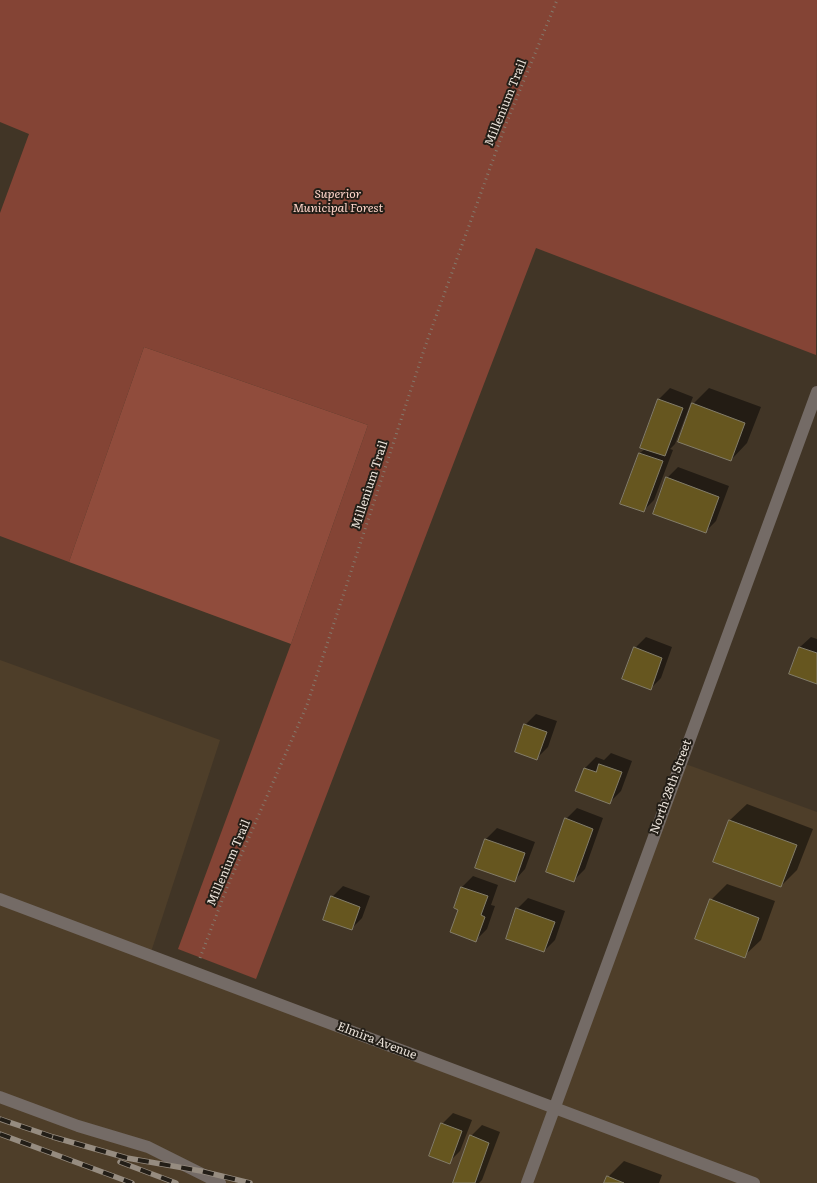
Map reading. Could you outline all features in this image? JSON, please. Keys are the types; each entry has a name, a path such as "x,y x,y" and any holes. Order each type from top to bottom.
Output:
{"street":[{"name":"North 28th Street","path":"527,1183 712,673 817,392"},
{"name":"Elmira Avenue","path":"0,899 754,1183"},
{"path":"0,1097 78,1126 148,1147 220,1183"}],"path":[{"name":"Millenium Trail","path":"195,972 228,885 307,705 426,344 506,124 557,0"}],"shaded area":[{"path":"144,347 368,425 291,644 69,562"},
{"path":"0,660 220,740 150,955 555,1108 680,762 817,812 817,1183 0,1183"}],"green space":[{"name":"Superior Municipal Forest","path":"0,0 817,0 816,355 536,248 256,979 178,949 291,644 368,425 144,347 69,562 0,536 0,213 29,134 0,122"}],"building":[{"path":"658,399 683,408 665,456 640,448"},
{"path":"692,403 745,423 731,461 678,442"},
{"path":"639,453 663,461 644,512 620,504"},
{"path":"666,477 719,497 706,533 653,514"},
{"path":"634,647 662,658 651,690 622,679"},
{"path":"799,647 817,653 817,684 789,674"},
{"path":"524,724 547,732 537,760 515,752"},
{"path":"599,764 622,772 610,804 575,791 584,768 596,772"},
{"path":"565,818 593,829 574,882 546,872"},
{"path":"729,820 797,845 781,887 713,862"},
{"path":"485,839 525,853 515,882 475,868"},
{"path":"461,887 488,896 481,915 485,917 476,942 450,932 458,910 454,908"},
{"path":"331,896 360,907 352,930 323,920"},
{"path":"710,899 759,918 745,958 695,939"},
{"path":"516,908 555,922 544,952 506,939"},
{"path":"441,1123 462,1131 450,1164 429,1156"},
{"path":"470,1135 489,1143 475,1183 453,1183"},
{"path":"607,1176 624,1183 604,1183"}],"railway":[{"path":"0,1119 59,1139"},
{"path":"0,1134 132,1183"},
{"path":"53,1137 127,1158 201,1171 250,1183"},
{"path":"120,1162 176,1183"}]}
